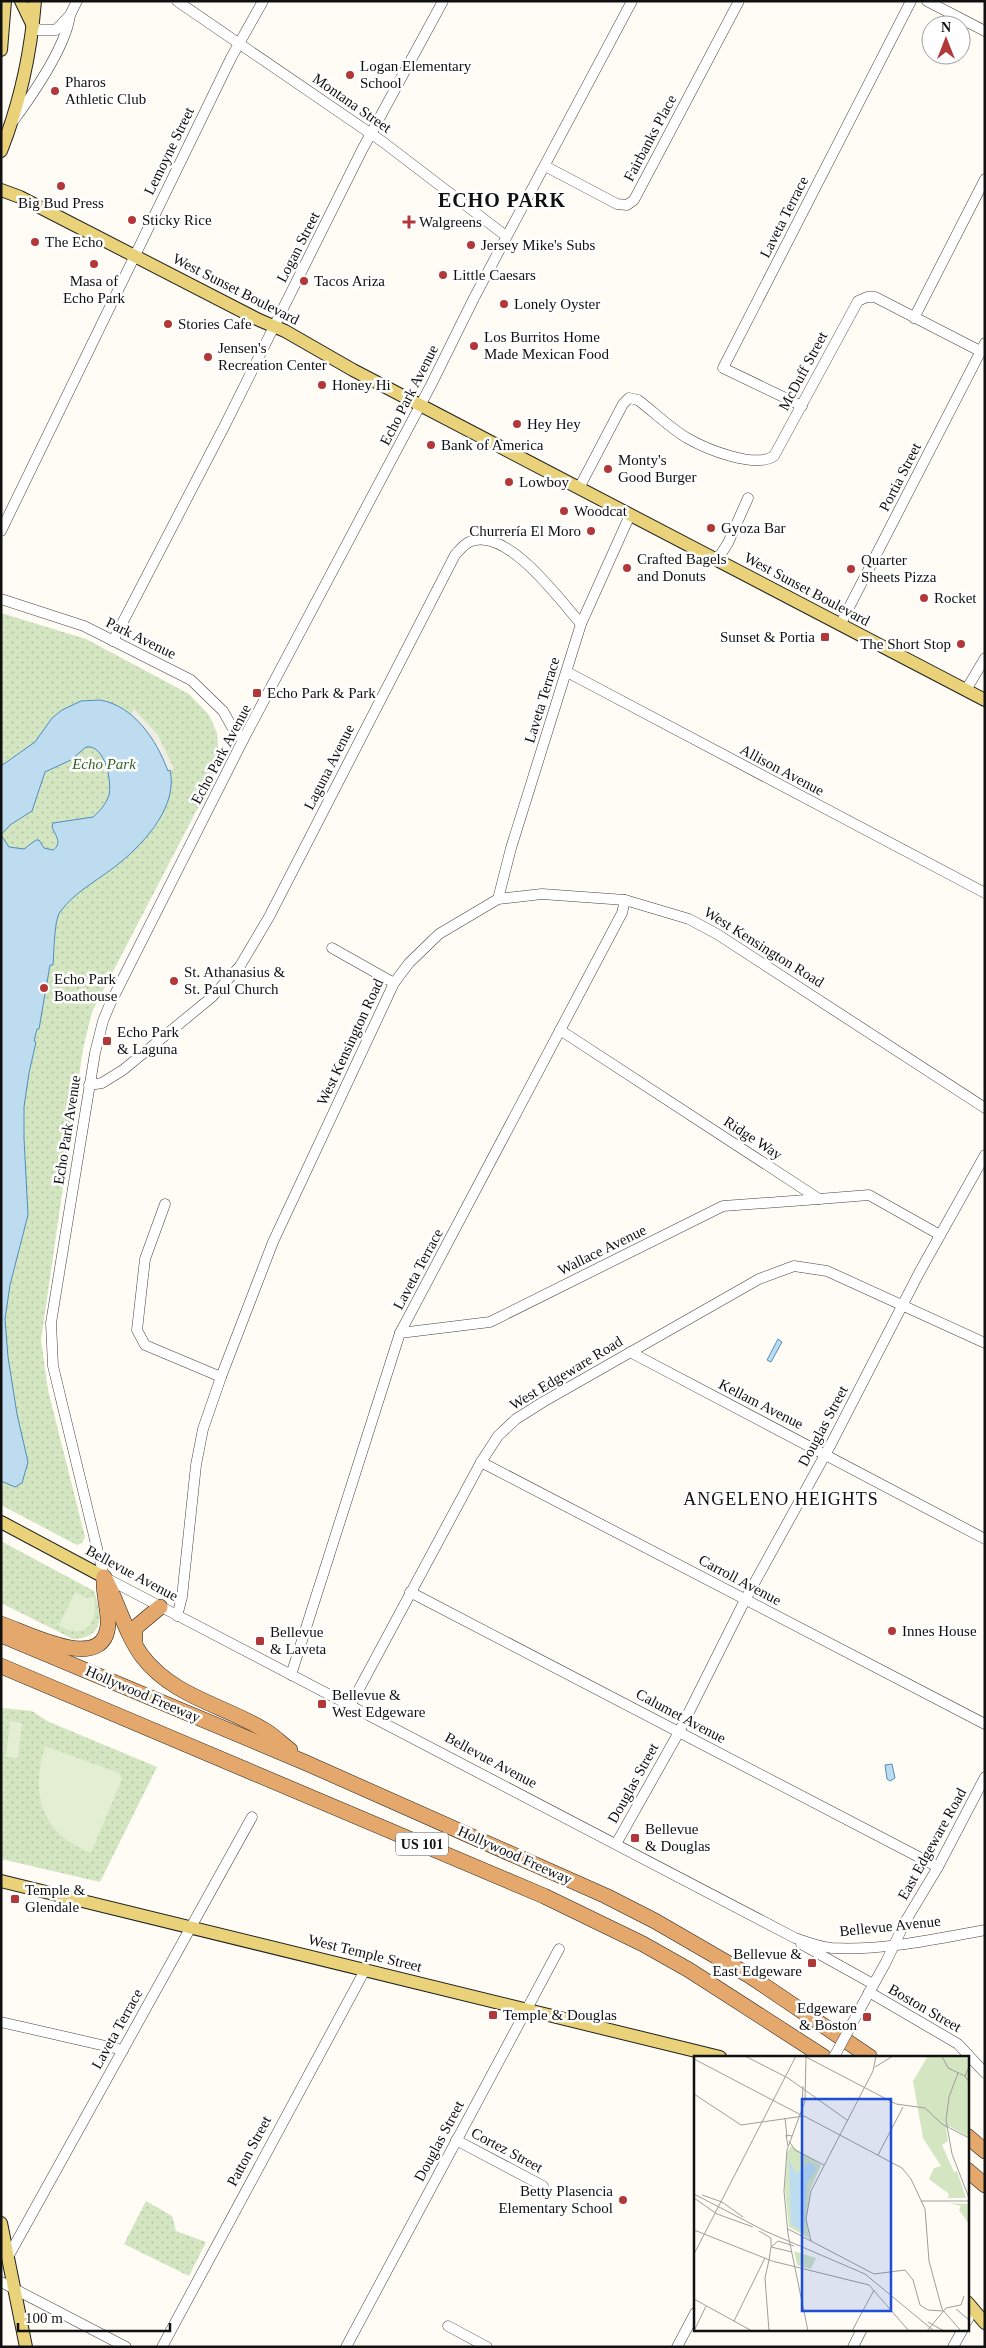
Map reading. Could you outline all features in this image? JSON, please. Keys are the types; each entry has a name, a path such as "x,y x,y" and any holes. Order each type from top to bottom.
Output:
{"highway":[{"path":"1,1624 70,1649 88,1650 96,1646 106,1633 108,1624 103,1594 104,1577"},
{"path":"104,1577 118,1602 136,1646 148,1663 165,1679 195,1697 265,1731 304,1762"},
{"path":"136,1646 135,1628 160,1607"},
{"name":"Hollywood Freeway","path":"1,1635 304,1762 555,1872 656,1921 797,2005 869,2056"},
{"name":"Hollywood Freeway","path":"1,1666 488,1872 586,1916 689,1970 822,2056"},
{"path":"968,2137 985,2151"},
{"path":"968,2171 985,2185"}],"main road":[{"path":"1,50 5,1"},
{"path":"21,1 33,26"},
{"path":"1,151 12,123 33,26 35,1"},
{"name":"West Sunset Boulevard","path":"1,190 20,197 274,326 630,515 985,700"},
{"name":"Bellevue Avenue","path":"1,1522 104,1577"},
{"name":"West Temple Street","path":"1,1882 716,2056"},
{"path":"1,2223 26,2347"},
{"path":"970,2306 985,2323"}],"street":[{"path":"33,26 39,30 50,32 56,30 70,15 77,1"},
{"name":"Montana Street","path":"177,1 371,134 506,236"},
{"name":"Lemoyne Street","path":"1,531 238,44 263,1"},
{"name":"Logan Street","path":"113,640 371,134 443,1"},
{"name":"Echo Park Avenue","path":"104,1577 53,1366 50,1337 89,1085 99,1036 110,1004 244,740 421,405 506,236 632,1"},
{"name":"Fairbanks Place","path":"545,166 617,204 627,205 634,200 739,1"},
{"name":"Laveta Terrace","path":"802,406 723,368 911,1"},
{"path":"927,1 985,31"},
{"path":"12,123 32,96 68,28 70,15"},
{"path":"983,347 914,318 985,179"},
{"name":"McDuff Street","path":"579,488 623,404 629,398 638,400 687,438 722,452 755,461 767,461 774,456 858,301 867,297 875,297 914,318"},
{"name":"Portia Street","path":"840,625 983,347"},
{"path":"717,560 728,543 748,498"},
{"name":"Laveta Terrace","path":"498,899 511,848 567,672 580,624 630,515"},
{"name":"Laguna Avenue","path":"89,1085 102,1083 123,1070 212,997 240,966 269,917 450,564 462,547 468,542 488,541 512,551 540,577 580,624"},
{"name":"Park Avenue","path":"1,599 53,615 113,640 192,680 223,711 232,728 244,740"},
{"path":"966,690 985,658"},
{"name":"Allison Avenue","path":"567,672 985,893"},
{"name":"West Kensington Road","path":"177,1616 182,1597 196,1465 203,1429 221,1377 273,1242 394,982 409,963 439,934 498,899 542,894 625,900 689,919 717,934 985,1108"},
{"name":"Laveta Terrace","path":"291,1675 400,1333 622,913 625,900"},
{"path":"332,948 394,982"},
{"name":"Ridge Way","path":"560,1030 819,1199"},
{"name":"Douglas Street","path":"616,1844 679,1732 745,1600 825,1454 940,1235 985,1155"},
{"path":"819,1199 869,1195 940,1235"},
{"name":"Wallace Avenue","path":"400,1333 490,1322 724,1206 819,1199"},
{"path":"165,1204 145,1259 137,1330 145,1345 221,1377"},
{"name":"West Edgeware Road","path":"351,1704 481,1462 498,1436 516,1419 759,1279 794,1266 827,1271 903,1305"},
{"path":"903,1305 985,1343"},
{"name":"Kellam Avenue","path":"630,1352 985,1539"},
{"name":"Carroll Avenue","path":"481,1462 985,1724"},
{"name":"Bellevue Avenue","path":"104,1577 291,1675 351,1704 780,1932 830,1948 895,1944 985,1930"},
{"name":"Calumet Avenue","path":"410,1592 938,1867"},
{"name":"East Edgeware Road","path":"835,2056 985,1777"},
{"name":"Laveta Terrace","path":"8,2257 252,1817"},
{"name":"Boston Street","path":"780,1932 958,2044 985,2073"},
{"name":"Douglas Street","path":"346,2347 559,1949"},
{"name":"Patton Street","path":"162,2347 365,1970"},
{"path":"1,2022 123,2050"},
{"name":"Cortez Street","path":"456,2140 543,2186"},
{"path":"1,2282 126,2347"},
{"path":"677,2347 694,2315"},
{"path":"448,2326 487,2347"},
{"path":"853,2347 862,2330"},
{"path":"953,2347 962,2330"}],"green space":[{"name":"Echo Park","path":"1,613 86,639 189,694 209,715 217,733 219,756 215,775 92,1012 83,1049 41,1340 48,1390 85,1537 82,1543 77,1545 1,1505"},
{"path":"1,1541 94,1591 99,1608 96,1630 83,1638 73,1639 1,1603"},
{"path":"75,1592 86,1598 94,1597 95,1606 92,1622 83,1630 76,1631 68,1630 59,1625"},
{"path":"1,1708 32,1711 47,1721 157,1767 100,1882 1,1859"},
{"path":"10,1721 22,1723 18,1758 6,1757"},
{"path":"45,1746 119,1773 122,1779 91,1853 74,1845 61,1835 51,1823 44,1810 40,1796 39,1781"},
{"path":"146,2201 172,2216 176,2231 206,2242 189,2276 124,2244"}],"shaded area":[{"path":"134,709 158,735 174,769 168,771 148,734 130,716"}],"water":[{"path":"100,700 112,703 123,709 142,726 157,747 168,771 170,770 171,783 165,809 141,843 122,861 73,897 58,916 53,965 50,965 39,1029 37,1029 34,1041 36,1042 24,1107 28,1215 10,1285 5,1319 8,1357 17,1414 28,1462 22,1483 15,1487 1,1481 1,766 35,742 52,718 62,710 81,701","holes":["86,747 98,751 106,765 110,789 106,801 93,817 53,823 52,827 58,842 53,850 44,848 39,840 36,840 24,849 9,847 1,835 10,825 32,811 45,772 71,760"]},
{"path":"778,1339 782,1342 771,1362 767,1360"},
{"path":"892,1764 895,1778 890,1781 887,1779 885,1765"}],"place":[{"name":"Logan Elementary School","path":"350,75"},
{"name":"Pharos Athletic Club","path":"55,91"},
{"name":"Big Bud Press","path":"61,186"},
{"name":"Sticky Rice","path":"132,220"},
{"name":"Walgreens","path":"409,222"},
{"name":"The Echo","path":"35,242"},
{"name":"Jersey Mike's Subs","path":"471,245"},
{"name":"Masa of Echo Park","path":"94,264"},
{"name":"Little Caesars","path":"443,275"},
{"name":"Tacos Ariza","path":"304,281"},
{"name":"Lonely Oyster","path":"504,304"},
{"name":"Stories Cafe","path":"168,324"},
{"name":"Los Burritos Home Made Mexican Food","path":"474,346"},
{"name":"Jensen's Recreation Center","path":"208,357"},
{"name":"Honey Hi","path":"322,385"},
{"name":"Hey Hey","path":"517,424"},
{"name":"Bank of America","path":"431,445"},
{"name":"Monty's Good Burger","path":"608,469"},
{"name":"Lowboy","path":"509,482"},
{"name":"Woodcat","path":"564,511"},
{"name":"Gyoza Bar","path":"711,528"},
{"name":"Churrería El Moro","path":"591,531"},
{"name":"Crafted Bagels and Donuts","path":"627,568"},
{"name":"Quarter Sheets Pizza","path":"851,569"},
{"name":"Rocket","path":"924,598"},
{"name":"Sunset & Portia","path":"825,637"},
{"name":"The Short Stop","path":"961,644"},
{"name":"Echo Park & Park","path":"257,693"},
{"name":"St. Athanasius & St. Paul Church","path":"174,981"},
{"name":"Echo Park Boathouse","path":"44,988"},
{"name":"Echo Park & Laguna","path":"107,1041"},
{"name":"Innes House","path":"892,1631"},
{"name":"Bellevue & Laveta","path":"260,1641"},
{"name":"Bellevue & West Edgeware","path":"322,1704"},
{"name":"Bellevue & Douglas","path":"635,1838"},
{"name":"Temple & Glendale","path":"15,1899"},
{"name":"Bellevue & East Edgeware","path":"812,1963"},
{"name":"Temple & Douglas","path":"493,2015"},
{"name":"Edgeware & Boston","path":"867,2017"},
{"name":"Betty Plasencia Elementary School","path":"623,2200"}],"district":[{"name":"ECHO PARK","path":"502,200"},
{"name":"ANGELENO HEIGHTS","path":"781,1499"}]}
